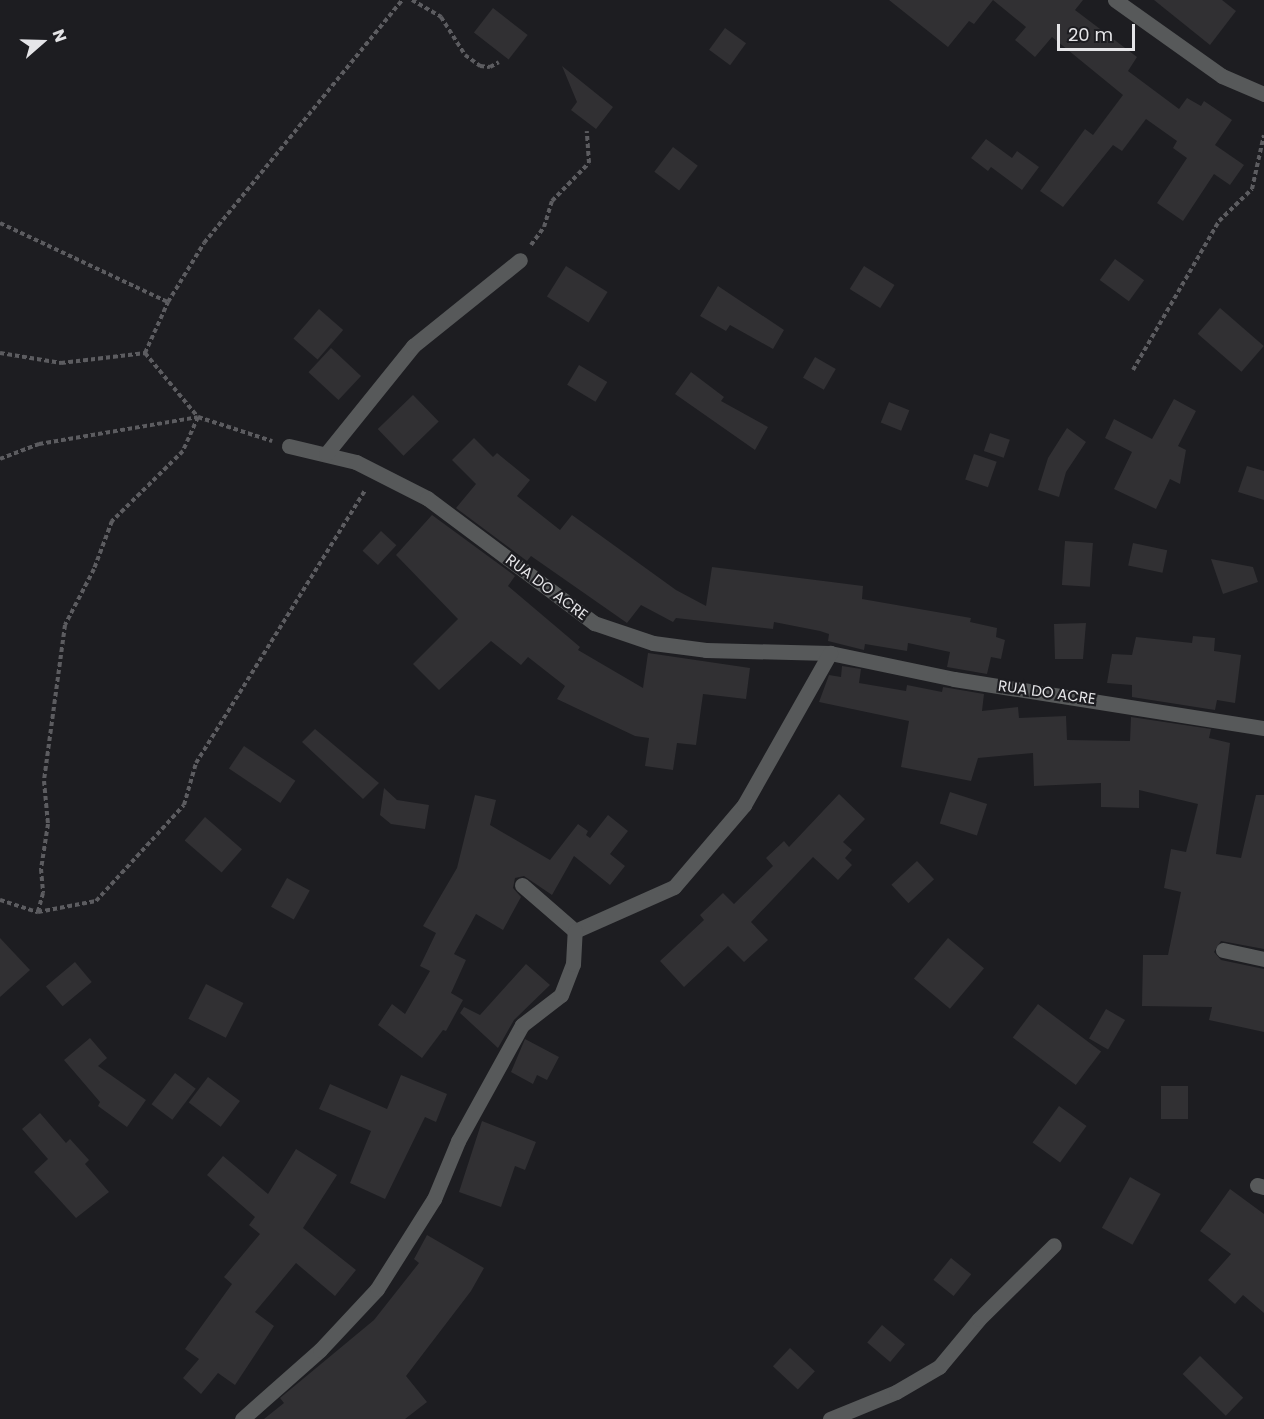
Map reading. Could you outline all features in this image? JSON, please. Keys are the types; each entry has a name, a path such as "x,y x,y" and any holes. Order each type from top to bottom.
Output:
{"street":[{"path":"1115,0 1222,76 1264,94"},
{"path":"326,454 413,346 520,260"},
{"name":"RUA DO ACRE","path":"289,446 326,454 377,471 448,511 594,623 653,643 706,650 830,653 954,679 1264,728"},
{"path":"575,931 674,887 744,804 830,653"},
{"path":"522,885 575,931"},
{"path":"242,1419 320,1350 377,1289 434,1200 458,1141 522,1025 561,995 573,964 575,931"},
{"path":"1223,950 1264,959"},
{"path":"830,1419 896,1392 939,1367 979,1319 1054,1245"}],"path":[{"path":"145,353 168,302 204,243 402,0"},
{"path":"412,0 441,16 465,55 480,66 490,67 499,62"},
{"path":"520,260 544,227 552,201 589,163 587,131"},
{"path":"1133,369 1219,221 1252,189 1264,135"},
{"path":"0,223 168,302"},
{"path":"0,353 61,363 145,353"},
{"path":"145,353 198,417"},
{"path":"38,912 43,893 41,869 48,824 44,781 65,625 94,569 112,521 183,451 198,417"},
{"path":"0,459 39,444 198,417 289,446"},
{"path":"0,900 38,912 96,901 183,805 196,763 377,471"}],"building":[{"path":"889,0 993,0 974,24 969,21 948,47"},
{"path":"993,0 1083,0 1075,10 1137,57 1128,71 1179,109 1187,98 1201,106 1204,101 1232,120 1215,145 1244,165 1230,185 1214,174 1183,221 1157,203 1187,158 1173,148 1177,141 1146,119 1122,151 1113,145 1063,207 1040,191 1085,129 1093,135 1123,95 1052,37 1035,57 1015,40 1026,27"},
{"path":"1154,0 1222,0 1236,11 1210,45"},
{"path":"493,8 528,35 509,60 474,32"},
{"path":"725,28 746,43 730,65 709,50"},
{"path":"562,66 613,107 596,129 571,110 577,102"},
{"path":"986,139 1012,158 1017,151 1039,167 1022,190 991,167 988,171 971,158"},
{"path":"673,147 698,166 679,190 654,172"},
{"path":"1115,259 1144,280 1129,301 1100,280"},
{"path":"566,266 608,292 588,322 547,297"},
{"path":"864,266 895,285 880,308 850,289"},
{"path":"718,286 784,330 773,349 730,325 726,331 700,316"},
{"path":"1220,308 1264,346 1241,372 1198,334"},
{"path":"319,309 343,330 318,359 293,338"},
{"path":"331,348 361,376 338,400 308,372"},
{"path":"815,357 836,369 824,390 803,378"},
{"path":"579,365 607,382 595,402 567,385"},
{"path":"691,372 724,397 721,401 768,427 755,450 675,394"},
{"path":"413,395 439,422 403,456 378,429"},
{"path":"1174,399 1196,411 1178,446 1186,450 1180,484 1170,479 1156,509 1114,489 1132,452 1105,438 1114,419 1152,439"},
{"path":"889,402 909,410 901,431 881,422"},
{"path":"1067,428 1086,442 1066,472 1059,497 1038,490 1048,458"},
{"path":"990,433 1010,440 1004,458 984,451"},
{"path":"474,438 493,457 497,453 530,480 517,496 560,530 572,515 676,590 706,606 712,567 863,586 862,599 971,618 970,622 997,628 996,637 1005,640 1001,659 991,657 987,674 947,667 950,652 908,643 907,651 865,644 864,650 828,641 829,634 820,631 774,622 773,629 676,618 673,622 641,605 627,623 531,556 527,561 456,508 476,484 452,460"},
{"path":"974,454 997,462 988,487 965,480"},
{"path":"1247,466 1264,471 1264,500 1238,492"},
{"path":"432,515 515,576 508,586 580,647 578,650 643,688 648,653 750,668 746,699 703,694 696,745 677,743 673,770 645,766 649,738 635,736 557,699 565,686 528,657 521,665 491,641 439,690 413,664 458,619 396,555"},
{"path":"381,531 396,545 378,565 363,551"},
{"path":"1065,541 1093,543 1090,587 1062,585"},
{"path":"1133,543 1167,550 1162,573 1128,565"},
{"path":"1211,559 1253,567 1258,582 1223,594"},
{"path":"1086,623 1083,659 1055,659 1054,624"},
{"path":"1193,636 1215,638 1214,651 1241,655 1235,703 1217,700 1215,710 1132,697 1132,685 1107,683 1112,654 1132,655 1136,637 1192,643"},
{"path":"842,666 861,669 859,683 906,691 907,685 942,692 943,687 984,694 982,711 1018,707 1019,718 1066,716 1067,740 1130,741 1131,717 1211,729 1209,738 1230,743 1216,854 1241,858 1256,795 1264,795 1264,949 1221,941 1214,952 1221,960 1264,969 1264,1032 1209,1020 1212,1007 1142,1006 1143,955 1168,955 1181,892 1164,888 1171,849 1186,852 1198,804 1139,790 1139,808 1101,807 1101,783 1034,786 1033,753 978,758 971,781 901,767 909,721 819,702 829,675 841,677"},
{"path":"315,729 379,783 363,799 302,742"},
{"path":"244,746 295,781 280,803 229,768"},
{"path":"384,788 397,800 429,805 425,829 391,824 380,815"},
{"path":"950,792 987,804 977,835 940,823"},
{"path":"839,794 865,819 843,842 852,850 845,858 852,865 838,880 813,857 751,922 768,940 744,962 728,946 684,987 660,961 704,920 700,915 723,893 734,904 773,866 766,858 784,841 789,847"},
{"path":"475,795 496,800 490,825 550,860 578,824 588,831 586,835 590,838 608,815 628,831 610,854 625,866 610,885 574,856 552,895 524,876 515,878 513,888 521,897 503,930 476,914 454,954 466,960 451,993 463,1000 446,1031 443,1030 422,1058 378,1025 392,1004 405,1014 430,971 420,966 436,933 423,926 457,868"},
{"path":"205,817 242,849 222,873 185,840"},
{"path":"917,861 934,879 908,903 891,885"},
{"path":"287,878 310,891 294,919 271,907"},
{"path":"0,938 30,970 0,997"},
{"path":"948,938 984,968 950,1009 914,979"},
{"path":"75,962 92,982 63,1006 46,986"},
{"path":"526,964 550,985 514,1020 498,1048 460,1013 464,1007 480,1015"},
{"path":"206,984 243,1003 226,1038 188,1019"},
{"path":"1038,1004 1101,1052 1076,1085 1013,1038"},
{"path":"1106,1009 1125,1020 1108,1049 1089,1038"},
{"path":"90,1038 107,1058 98,1066 146,1100 127,1127 98,1106 100,1102 64,1060"},
{"path":"525,1039 559,1057 547,1080 537,1075 533,1084 511,1072"},
{"path":"175,1073 196,1089 172,1120 152,1104"},
{"path":"401,1075 447,1094 436,1122 425,1117 385,1199 350,1183 371,1131 319,1109 330,1084 387,1109"},
{"path":"208,1077 240,1101 221,1127 189,1103"},
{"path":"1161,1086 1188,1086 1188,1119 1161,1119"},
{"path":"1059,1106 1087,1126 1060,1162 1033,1142"},
{"path":"40,1113 66,1143 70,1139 89,1160 85,1164 109,1192 76,1218 34,1172 48,1159 22,1129"},
{"path":"482,1121 536,1142 525,1170 515,1166 501,1207 459,1192"},
{"path":"296,1149 337,1175 303,1228 356,1270 335,1296 296,1263 255,1312 274,1326 235,1385 218,1373 201,1394 183,1378 199,1359 185,1349 232,1284 224,1277 260,1234 249,1225 255,1217 207,1175 223,1156 268,1194"},
{"path":"1130,1177 1161,1194 1132,1245 1102,1228"},
{"path":"1230,1189 1264,1214 1264,1313 1243,1295 1235,1304 1208,1280 1231,1254 1200,1231"},
{"path":"427,1235 484,1268 471,1291 406,1376 427,1402 405,1419 264,1419 284,1403 280,1398 374,1320 419,1263 414,1259"},
{"path":"951,1258 971,1274 954,1296 933,1280"},
{"path":"882,1325 905,1344 890,1362 867,1343"},
{"path":"790,1348 815,1371 798,1389 773,1366"},
{"path":"1200,1356 1243,1398 1226,1416 1183,1374"}]}
